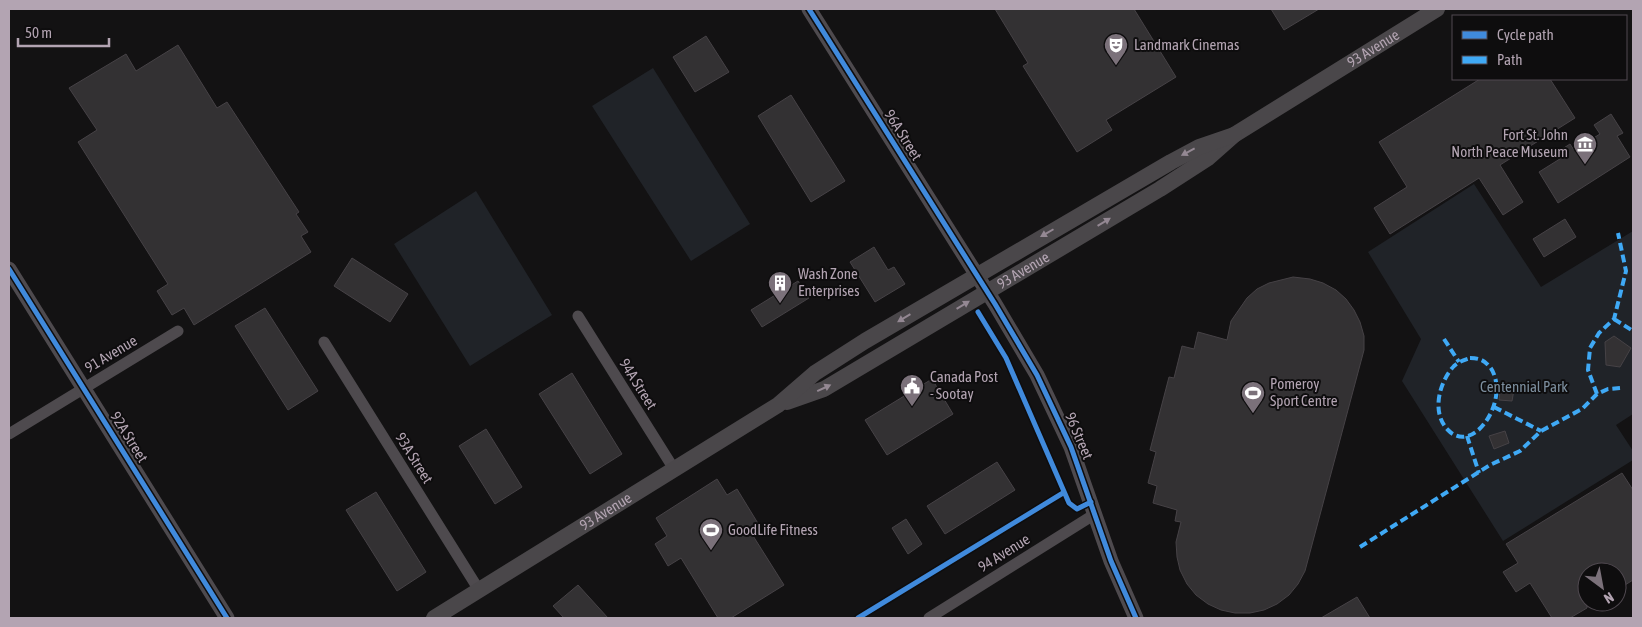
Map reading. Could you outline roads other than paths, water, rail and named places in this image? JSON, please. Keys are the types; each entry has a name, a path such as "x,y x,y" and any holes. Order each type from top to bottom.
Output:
{"main road":[{"name":"93 Avenue","path":"778,405 824,389 1160,189 1208,158 1234,135 1437,9"},
{"name":"93 Avenue","path":"434,618 778,405 814,373 976,275 1171,162 1199,147 1234,135"}],"street":[{"name":"96A Street","path":"809,9 976,275"},
{"name":"92A Street","path":"9,269 227,618"},
{"name":"96 Street","path":"976,275 1037,375 1053,406 1080,469 1111,561 1136,618"},
{"name":"94A Street","path":"578,316 674,469"},
{"name":"91 Avenue","path":"9,434 178,331"},
{"name":"93A Street","path":"324,342 479,590"},
{"name":"94 Avenue","path":"929,618 1095,514"}],"place":[{"name":"Landmark Cinemas","path":"1116,66"},
{"name":"Fort St. John North Peace Museum","path":"1585,165"},
{"name":"Wash Zone Enterprises","path":"780,304"},
{"name":"Canada Post - Sootay","path":"912,407"},
{"name":"Pomeroy Sport Centre","path":"1253,414"},
{"name":"GoodLife Fitness","path":"711,551"}],"park label":[{"name":"Centennial Park","path":"1524,387"}]}
